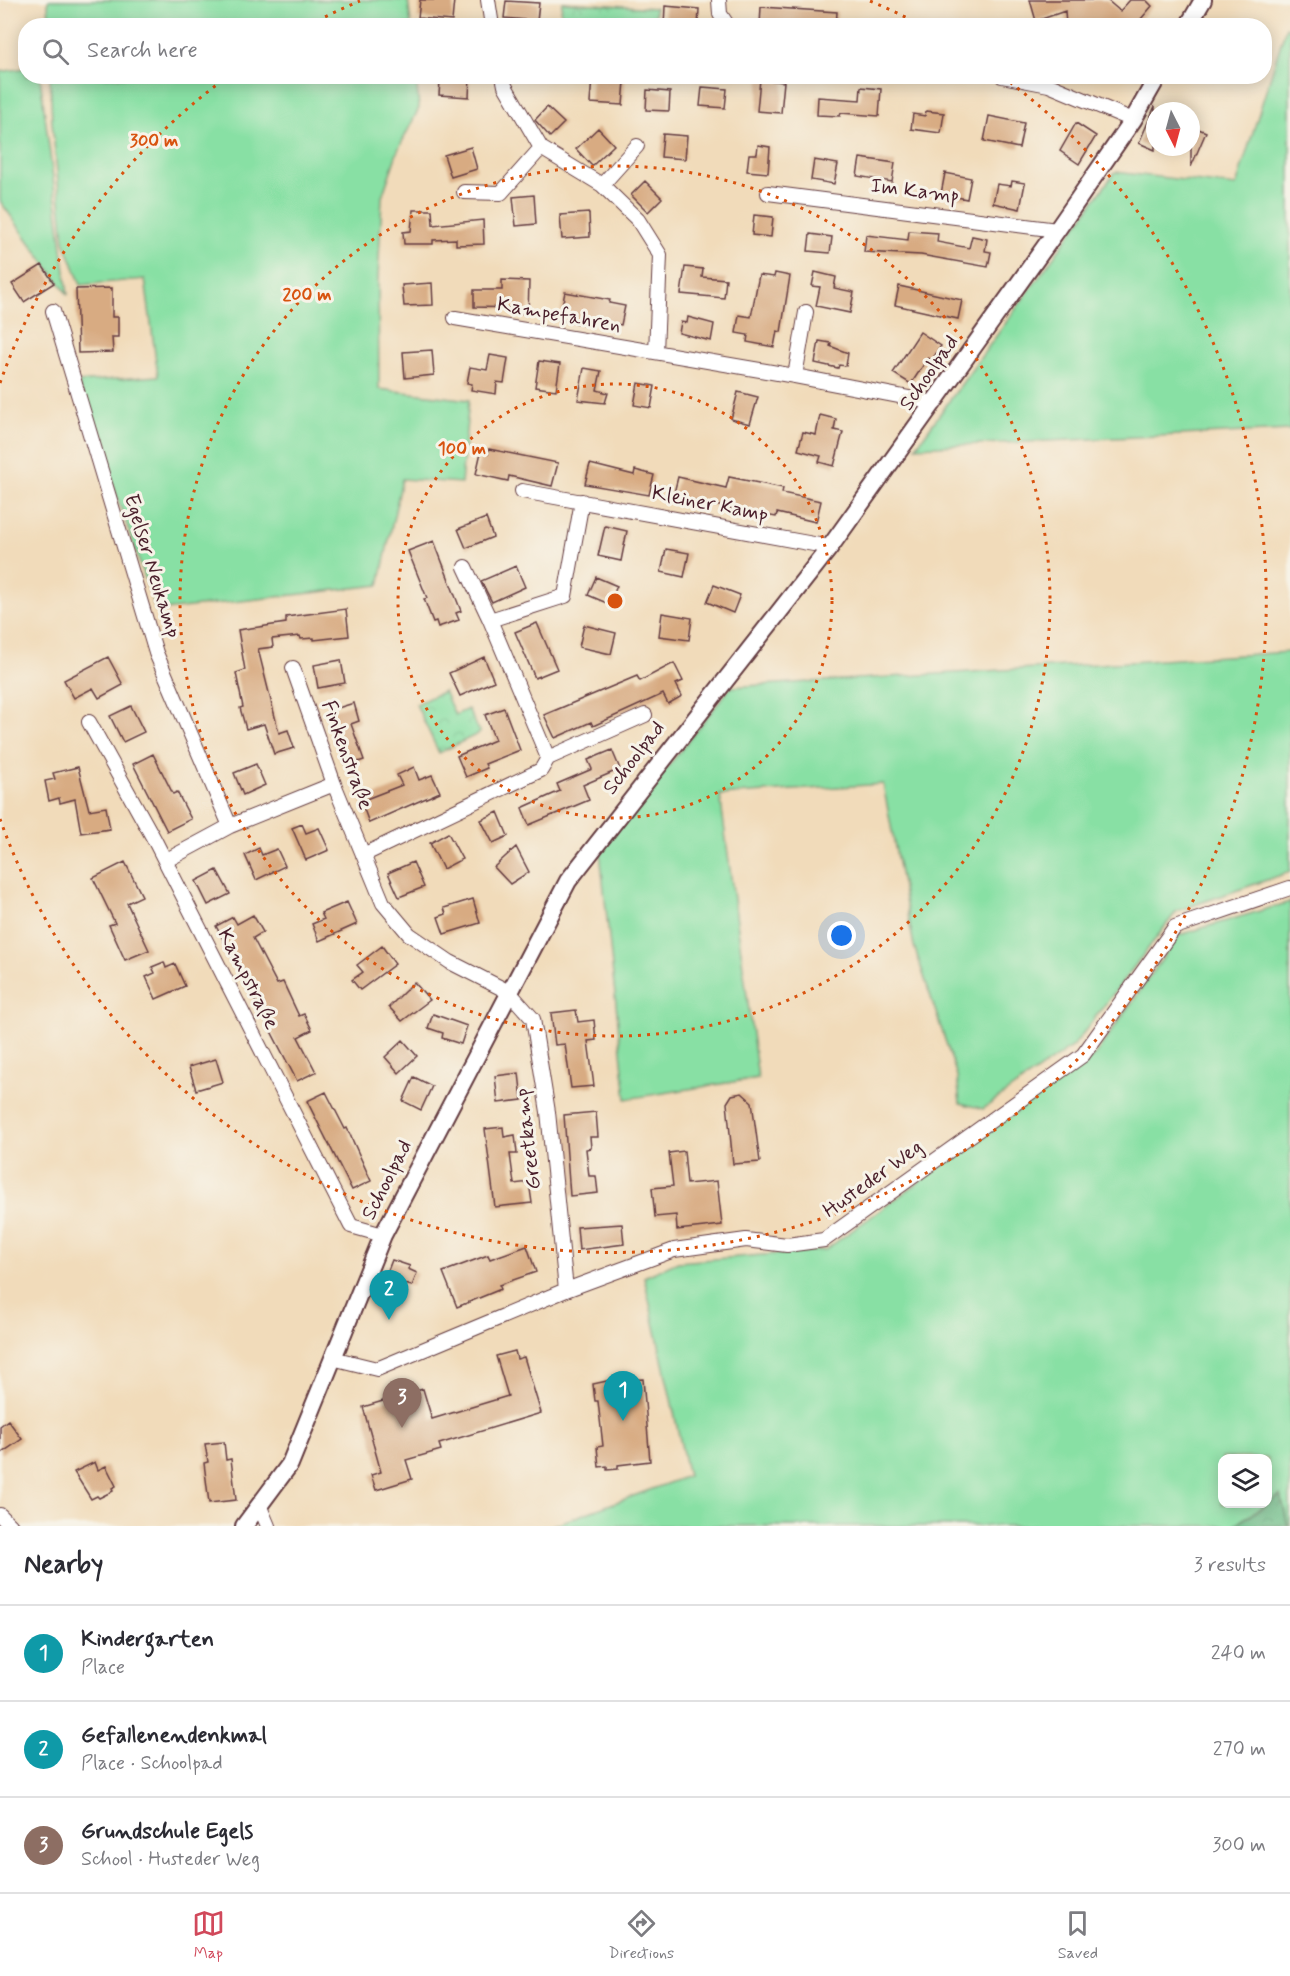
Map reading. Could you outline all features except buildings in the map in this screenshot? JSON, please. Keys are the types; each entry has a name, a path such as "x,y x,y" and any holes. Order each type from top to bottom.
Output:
{"street":[{"path":"488,0 491,18"},
{"path":"719,0 720,14 723,18"},
{"path":"1193,18 1203,0"},
{"path":"505,84 541,148 602,185 638,220 660,255 656,352"},
{"path":"1044,84 1133,120"},
{"name":"Schoolpad","path":"244,1526 260,1508 290,1464 383,1235 568,881 830,547 1057,230 1133,120 1153,84"},
{"path":"602,185 637,146"},
{"path":"464,192 501,193 541,148"},
{"name":"Im Kamp","path":"768,193 1057,230"},
{"name":"Egelser Neukamp","path":"53,311 156,653 230,826"},
{"path":"795,376 806,312"},
{"name":"Kampefahren","path":"455,318 795,376 935,403"},
{"name":"Kleiner Kamp","path":"522,491 830,547"},
{"path":"490,620 565,596 582,501"},
{"path":"465,567 490,620 545,764"},
{"name":"Finkenstraße","path":"293,668 334,784 383,903 409,934 450,962 509,992"},
{"path":"363,855 645,715"},
{"name":"Kampstraße","path":"89,722 165,861 351,1226 383,1235"},
{"path":"165,861 230,826 334,784"},
{"name":"Husteder Weg","path":"332,1358 377,1369 566,1290 674,1250 746,1240 787,1245 825,1240 1083,1054 1175,927 1290,888"},
{"name":"Greetkamp","path":"509,992 533,1019 548,1112 566,1290"},
{"path":"260,1508 268,1526"},
{"path":"0,1515 11,1526"}],"green space":[{"path":"48,0 408,0 410,18 49,18"},
{"path":"562,2 655,8 654,18 561,18"},
{"path":"1286,27 1290,29 1290,430 916,447 1115,172 1236,186 1268,84 1272,84 1272,72"},
{"path":"18,69 18,84 41,84 68,295 0,201 0,72"},
{"path":"50,84 417,84 419,108 398,150 382,197 378,279 379,389 469,400 461,483 402,479 379,585 156,611 78,382 158,376 145,279 81,285 64,241"},
{"path":"1290,652 1290,872 1177,911 1074,1045 983,1109 960,1103 957,1076 914,946 883,784 720,795 758,1078 626,1099 600,852 731,687"},
{"path":"444,691 455,715 468,709 480,733 439,753 416,704"},
{"path":"1290,902 1290,1526 1288,1526 1281,1495 1272,1501 1272,1454 1218,1454 1218,1508 1261,1508 1233,1526 551,1526 688,1476 644,1277 678,1262 825,1250 1095,1055 1179,935"},
{"path":"1281,1495 1288,1526 1233,1526 1261,1508 1272,1508 1272,1501"}],"place":[{"name":"Gefallenendenkmal","path":"389,1320"},
{"name":"Kindergarten","path":"623,1421"},
{"name":"Grundschule Egels","path":"402,1428"}]}
